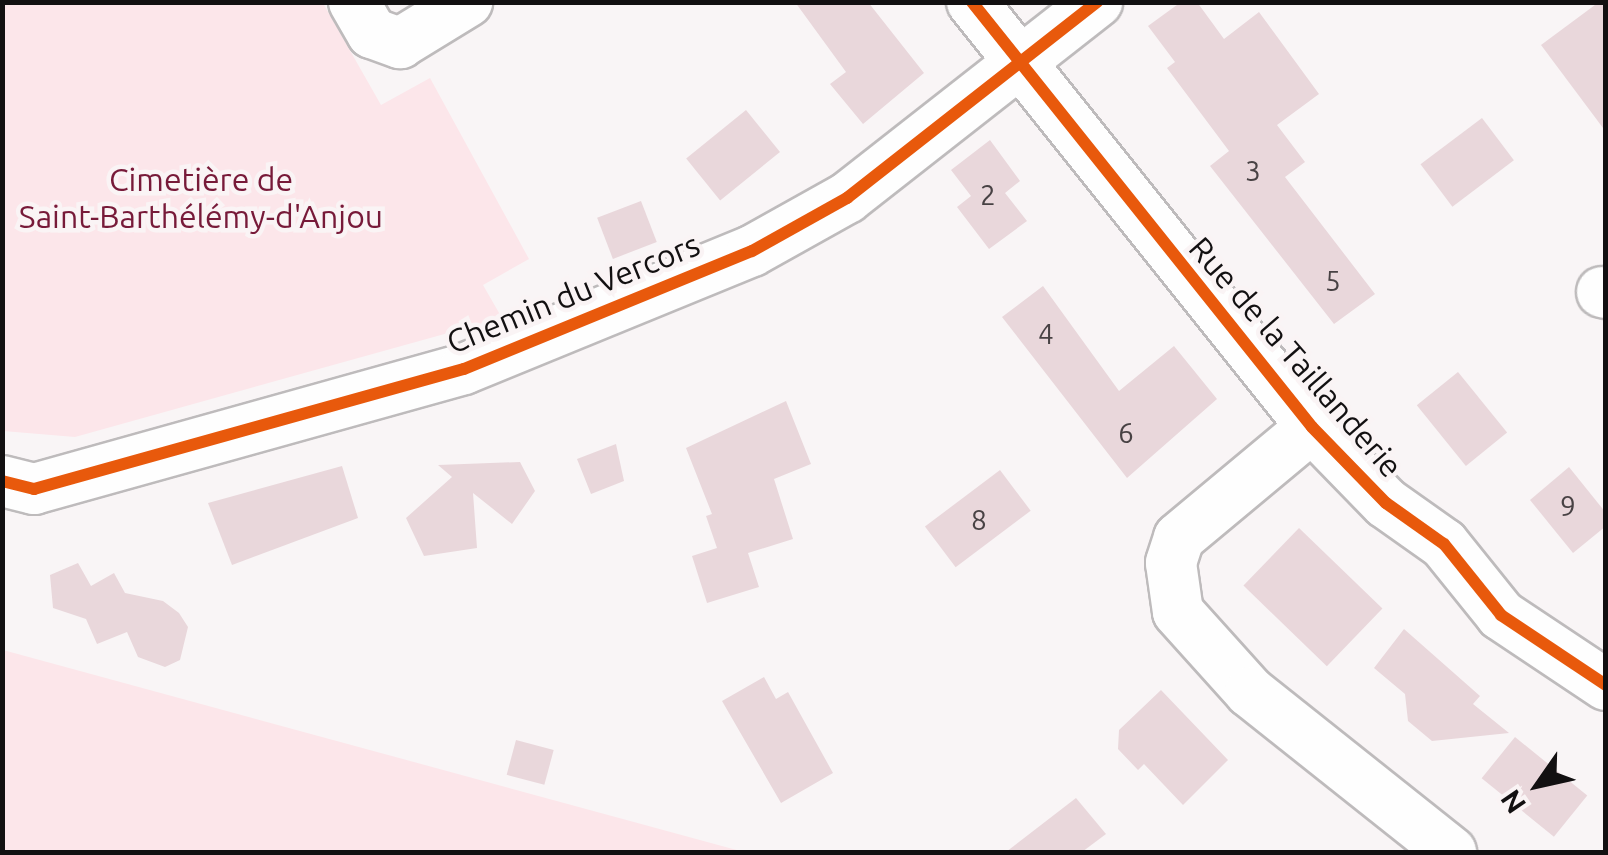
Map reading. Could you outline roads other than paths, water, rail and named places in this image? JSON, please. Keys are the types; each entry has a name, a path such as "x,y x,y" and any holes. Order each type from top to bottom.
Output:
{"street":[{"path":"354,2 372,32 400,43 467,2"},
{"name":"Rue de la Taillanderie","path":"972,2 1312,427 1386,502 1444,544 1501,614 1606,686"},
{"name":"Chemin du Vercors","path":"2,481 34,489 482,361 752,251 831,207 1022,66 1097,2"},
{"name":"Rue de la Taillanderie","path":"1312,427 1179,538 1171,563 1178,612 1250,692 1451,852"}],"park label":[{"name":"Cimetière de Saint-Barthélémy-d'Anjou","path":"201,198"}]}
